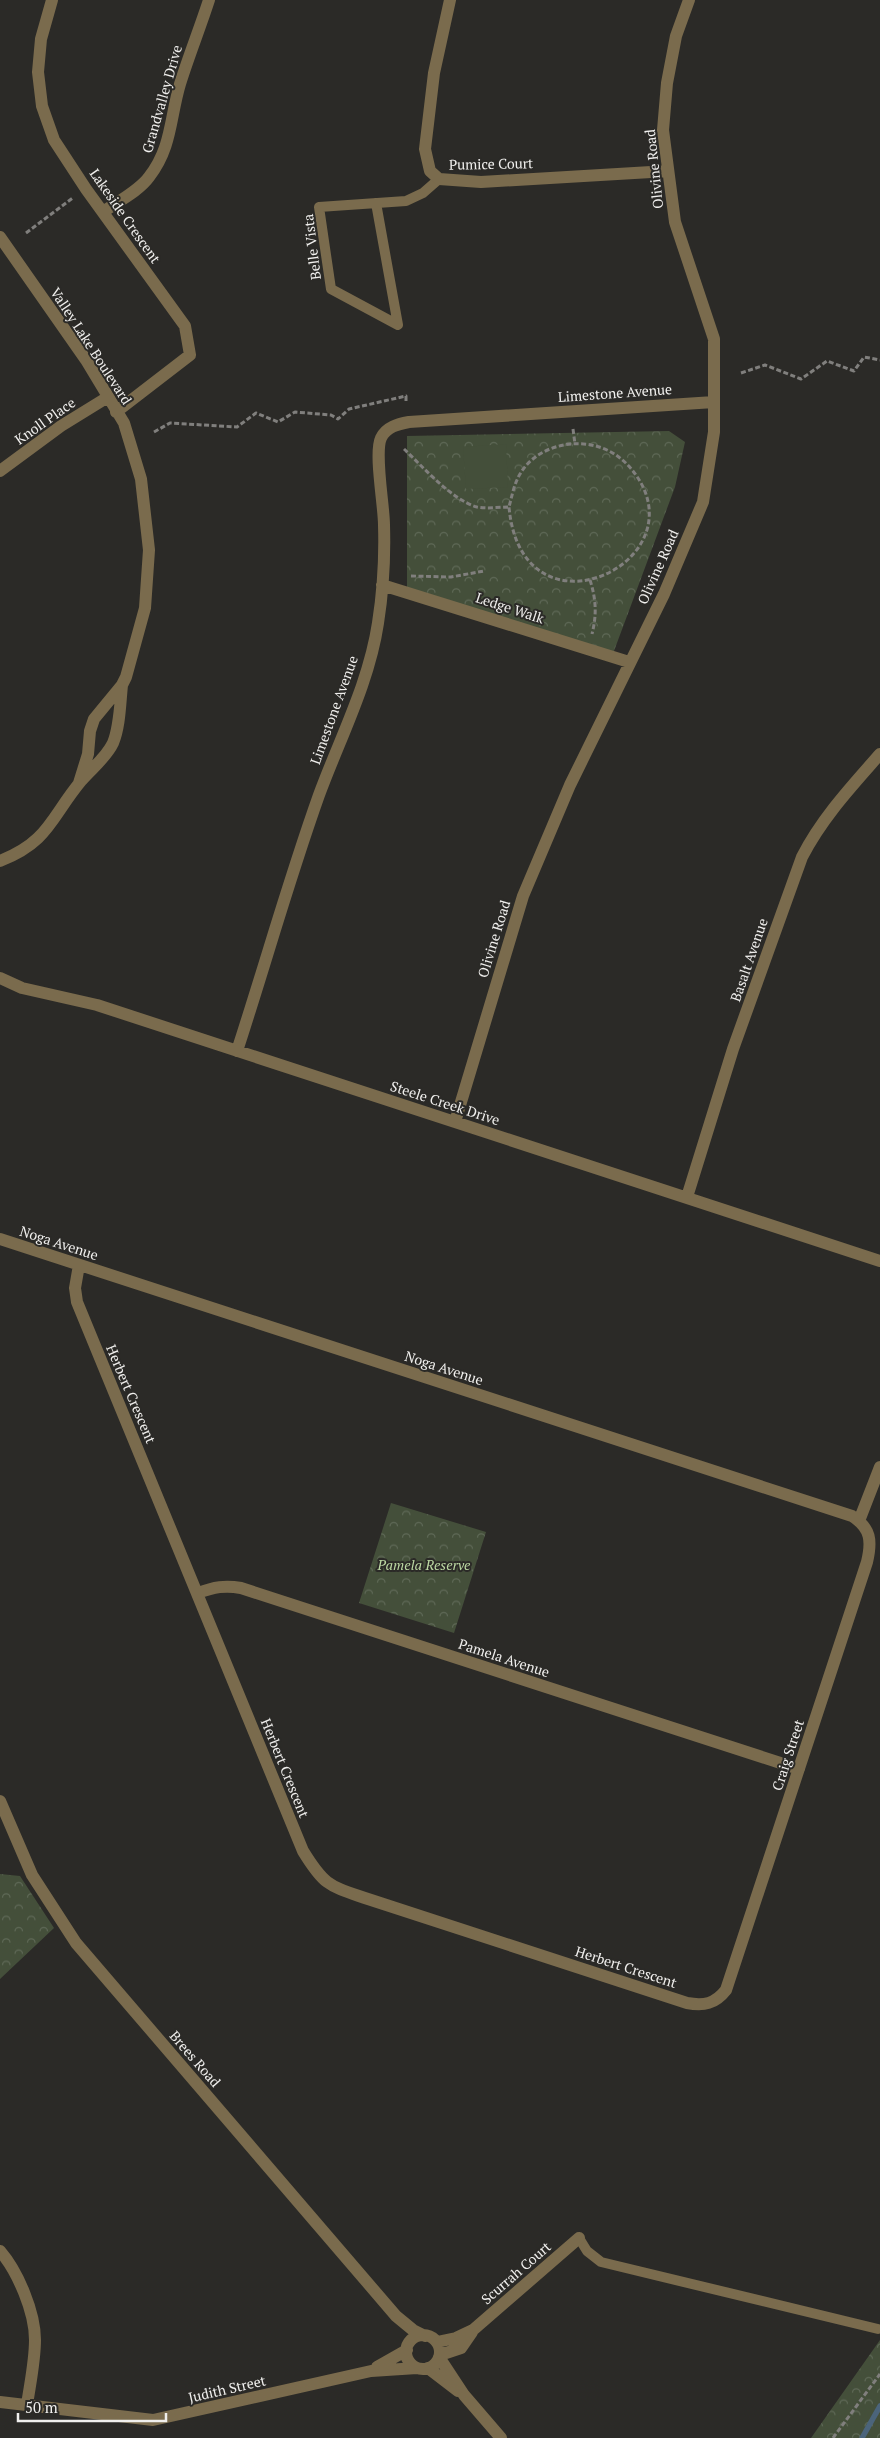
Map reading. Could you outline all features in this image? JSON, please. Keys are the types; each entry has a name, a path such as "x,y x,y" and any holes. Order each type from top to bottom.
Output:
{"street":[{"name":"Lakeside Crescent","path":"52,0 41,39 38,72 42,106 54,140 185,326 190,355 116,412"},
{"name":"Grandvalley Drive","path":"103,212 148,180 160,161 168,142 173,110 180,84 209,0"},
{"name":"Pumice Court","path":"450,0 434,73 425,149 430,170 439,179 481,182 668,171"},
{"name":"Olivine Road","path":"455,1122 523,896 570,785 664,594 702,502 714,432 714,339 675,222 663,130 667,83 676,36 689,0"},
{"name":"Valley Lake Boulevard","path":"0,237 86,360 124,424 141,479 149,550 145,608 122,686 113,742 106,754 79,783 56,818 38,840 0,861"},
{"name":"Knoll Place","path":"0,471 61,426 108,397"},
{"name":"Limestone Avenue","path":"237,1050 295,864 367,670 378,625 382,584 384,524 378,451 380,439 394,425 714,402"},
{"name":"Ledge Walk","path":"382,584 629,662"},
{"name":"Valley Lake Boulevard","path":"79,783 88,754 90,730 94,719 122,686"},
{"name":"Basalt Avenue","path":"687,1197 733,1049 802,857 816,831 838,801 880,754"},
{"name":"Steele Creek Drive","path":"0,978 22,988 97,1005 880,1260"},
{"name":"Noga Avenue","path":"0,1239 852,1516 859,1521"},
{"name":"Herbert Crescent","path":"79,1265 75,1288 77,1302 303,1851 318,1876 332,1886 687,2003 701,2006 720,1997 726,1990"},
{"path":"875,1538 859,1521 880,1467"},
{"name":"Craig Street","path":"726,1990 867,1562 871,1544 875,1538"},
{"name":"Pamela Avenue","path":"198,1593 214,1587 228,1586 241,1588 799,1769"},
{"name":"Brees Road","path":"0,1801 32,1875 76,1943 396,2316 413,2330 425,2336"},
{"name":"Scurrah Court","path":"439,2351 456,2338 474,2330 579,2238"},
{"path":"0,2251 17,2273 34,2327 35,2340 27,2405"},
{"name":"Brees Road","path":"396,2316 407,2348"},
{"path":"464,2395 409,2361 407,2348 414,2338 425,2336 439,2351 464,2395 501,2438"},
{"name":"Judith Street","path":"371,2371 407,2348"},
{"path":"422,2368 433,2366 439,2351"},
{"name":"Judith Street","path":"0,2402 159,2420 371,2371 422,2368"}],"lane":[{"name":"Belle Vista","path":"376,203 398,325 331,289 319,207 376,203 406,201 423,194 439,179"},
{"path":"579,2238 587,2251 601,2262 878,2329"}],"path":[{"path":"26,233 75,196"},
{"path":"741,373 765,365 801,379 827,361 854,371 864,357 880,360"},
{"path":"154,432 170,423 237,427 256,413 278,422 294,412 331,415 338,419 349,409 406,396 406,401"},
{"path":"573,429 575,444"},
{"path":"588,444 618,455 634,471 645,491 648,509 646,530 638,550 612,573 590,580 564,581 531,564 518,548 510,523 509,507 520,474 536,457 550,448 588,444"},
{"path":"404,449 442,484 464,500 478,507 509,507"},
{"path":"406,575 426,578 451,577 484,571"},
{"path":"584,648 591,636 596,611 590,580"},
{"path":"833,2438 880,2374"}],"green space":[{"path":"669,431 685,442 675,487 611,659 407,596 407,436"},
{"path":"506,444 508,487 466,489 463,447"},
{"name":"Pamela Reserve","path":"391,1503 486,1532 454,1633 359,1603"},
{"path":"0,1874 20,1876 54,1928 0,1979"},
{"path":"880,2340 880,2438 811,2438"}],"waterway":[{"path":"862,2438 880,2406"}]}
